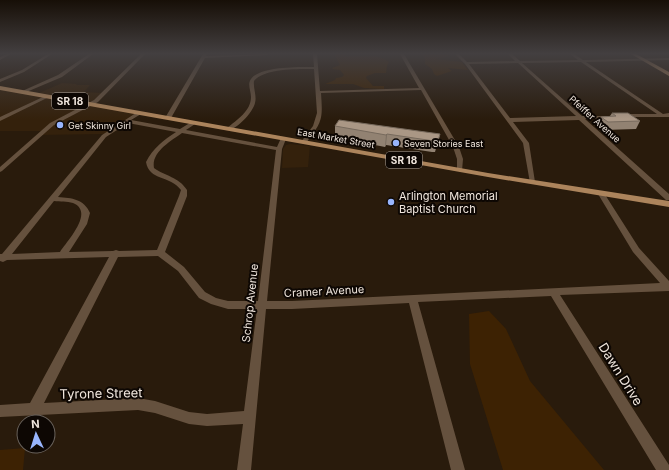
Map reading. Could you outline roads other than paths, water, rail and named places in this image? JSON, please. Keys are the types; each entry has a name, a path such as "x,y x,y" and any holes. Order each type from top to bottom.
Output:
{"main road":[{"name":"East Market Street","path":"0,88 460,170 669,204"}],"street":[{"path":"0,81 12,76"},
{"path":"22,92 60,76"},
{"path":"0,170 49,126 90,104 100,97 121,76"},
{"path":"168,118 193,76"},
{"path":"229,129 246,113 252,105 252,81 261,76"},
{"path":"304,142 316,126 320,117 317,76"},
{"path":"415,76 456,147 460,159 460,170"},
{"path":"476,76 526,143 532,182"},
{"name":"Pfeiffer Avenue","path":"534,76 669,198"},
{"path":"605,76 669,120"},
{"path":"319,92 422,89"},
{"path":"0,119 47,96"},
{"path":"1,258 104,136 139,113"},
{"path":"510,120 669,115"},
{"path":"126,121 278,149"},
{"path":"1,258 63,254 160,253 183,196 184,190 176,180 155,172 149,166 149,161 155,151 193,122"},
{"name":"Schrop Avenue","path":"244,470 248,418 262,306 278,149 283,139"},
{"path":"602,194 636,250 669,286"},
{"path":"52,199 75,201 83,206 86,213 83,224 63,254"},
{"path":"34,409 116,253"},
{"name":"Cramer Avenue","path":"160,253 181,269 196,288 208,299 228,304 262,306 413,300 669,286"},
{"name":"Dawn Drive","path":"554,293 664,470"},
{"path":"413,300 458,470"},
{"name":"Tyrone Street","path":"0,410 138,404 189,418 207,420 248,418"}],"place":[{"name":"Get Skinny Girl","path":"60,125"},
{"name":"Seven Stories East","path":"396,143"},
{"name":"Arlington Memorial Baptist Church","path":"391,202"}]}
